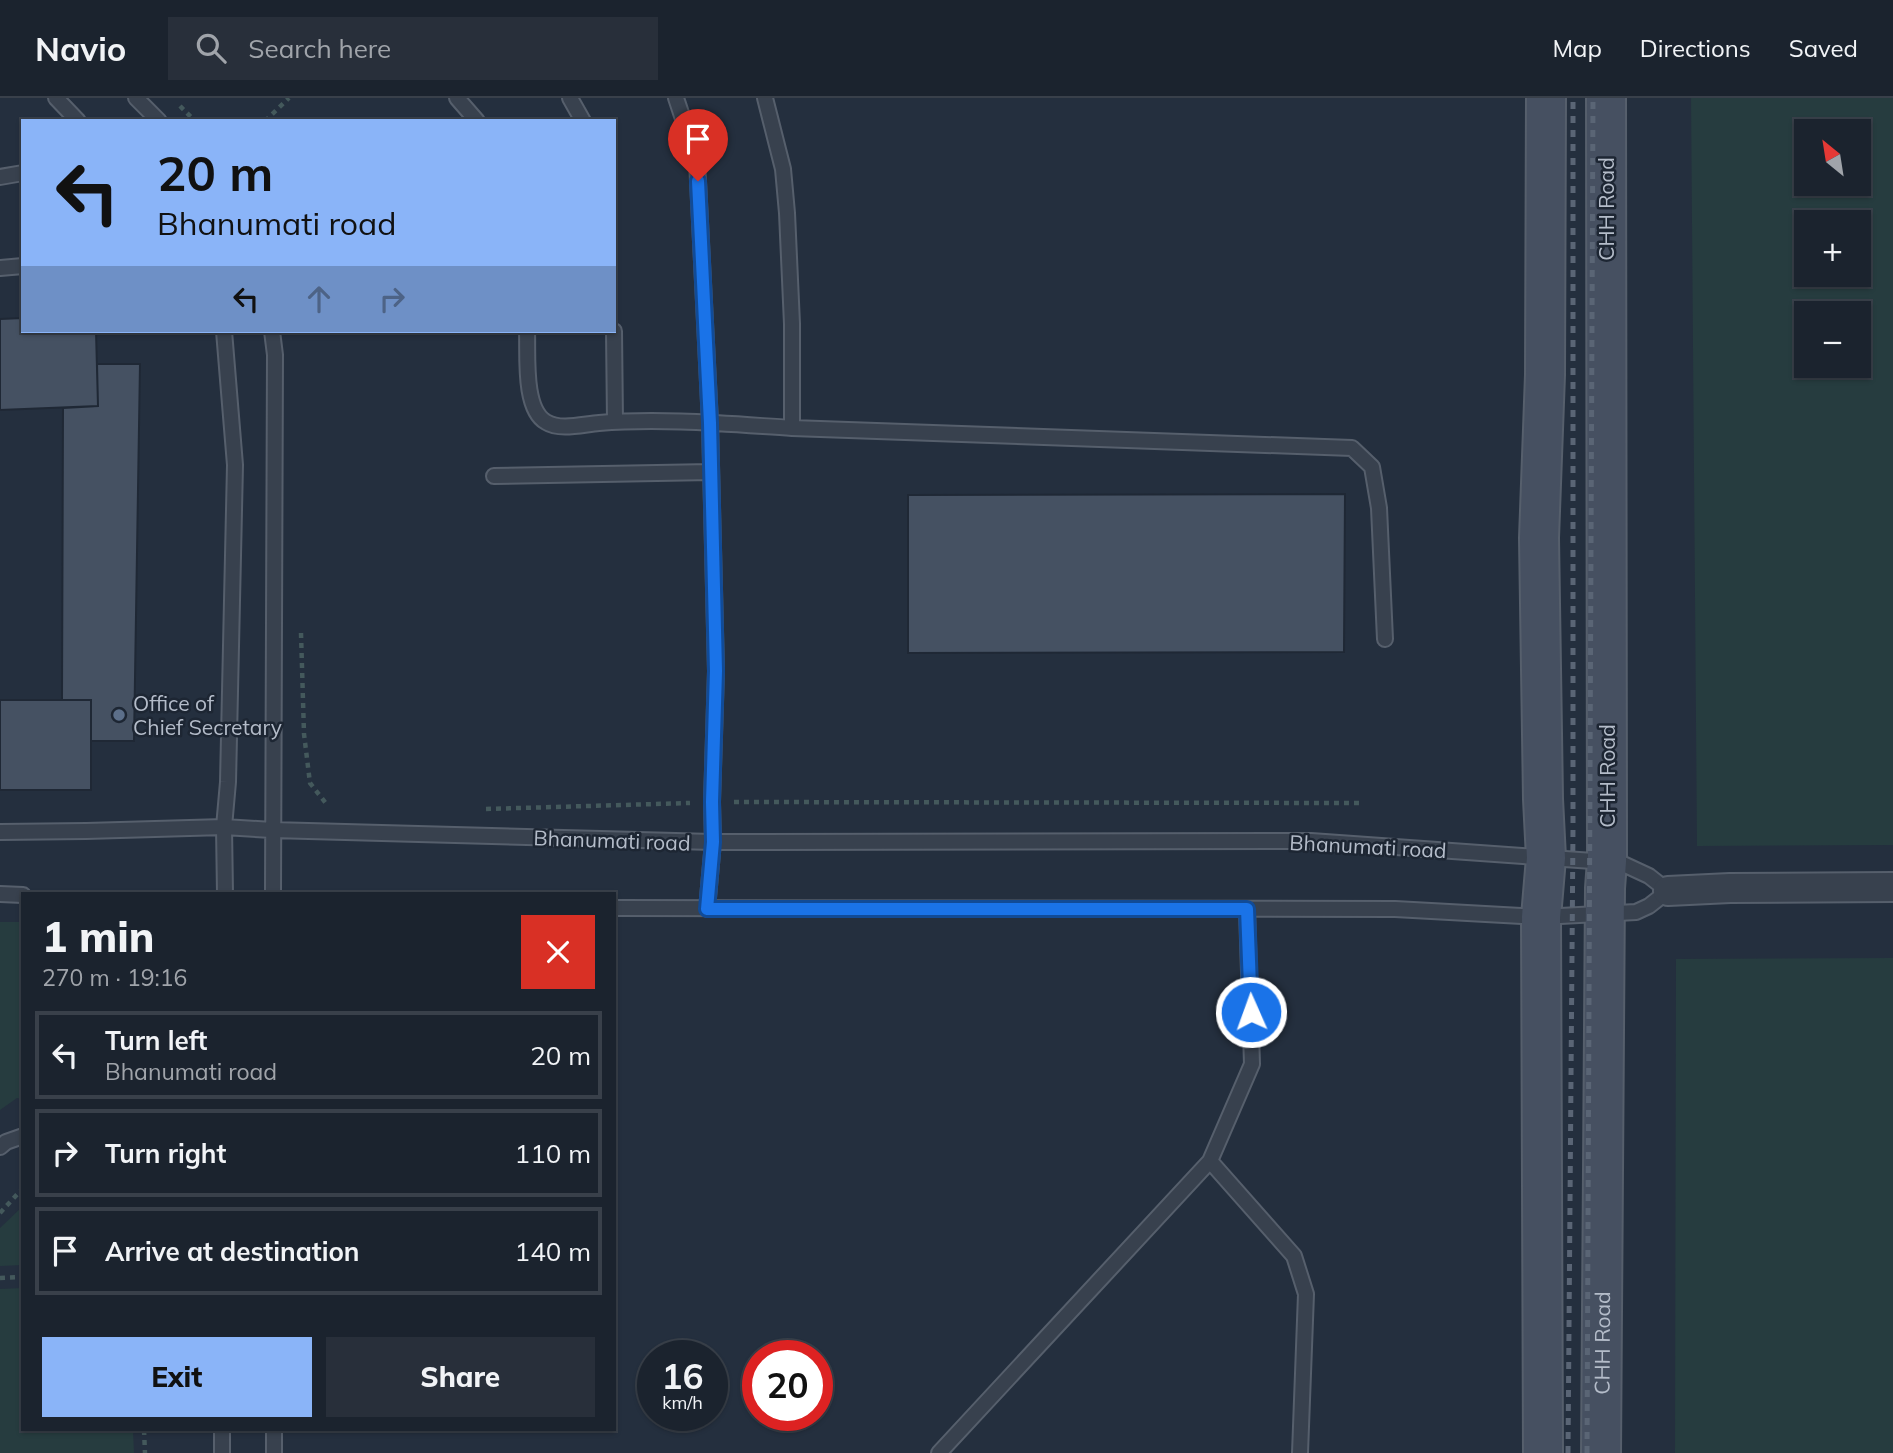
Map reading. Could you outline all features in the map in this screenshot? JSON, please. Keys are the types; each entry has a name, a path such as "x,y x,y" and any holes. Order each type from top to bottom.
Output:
{"street":[{"path":"1543,1453 1541,917 1546,858 1539,538 1545,375 1546,98"},
{"name":"CHH Road","path":"1601,1453 1607,861 1606,98"},
{"path":"1668,891 1893,887"}],"lane":[{"path":"57,98 76,119"},
{"path":"136,98 157,119"},
{"path":"457,98 475,119"},
{"path":"570,98 582,119"},
{"path":"676,98 697,161 710,423 716,671 713,842 707,909"},
{"path":"765,98 783,169 786,202 792,324 792,428"},
{"path":"0,177 21,173"},
{"path":"0,268 21,266"},
{"path":"224,333 235,466 228,782 224,827 225,892"},
{"path":"272,333 275,355 273,892"},
{"path":"527,333 529,386 533,408 545,422 560,426 615,422 710,423 1352,448 1372,467 1379,508 1385,639"},
{"path":"614,333 615,422"},
{"path":"494,476 711,472"},
{"name":"Bhanumati road","path":"0,832 224,827 713,842 1311,841 1607,861 1634,868 1668,891"},
{"path":"616,908 1395,909 1541,917 1636,912 1649,906 1668,891"},
{"path":"0,894 21,895"},
{"path":"939,1453 1210,1161 1252,1064 1247,909"},
{"path":"0,1147 21,1137"},
{"path":"1210,1161 1294,1256 1307,1294 1300,1453"},
{"path":"222,1431 222,1453"},
{"path":"274,1431 274,1453"}],"path":[{"path":"172,98 193,119"},
{"path":"267,119 289,98"},
{"path":"301,624 304,734 310,783 331,810"},
{"path":"479,809 712,802 1359,803"},
{"path":"0,1213 21,1190"},
{"path":"0,1278 21,1277"},
{"path":"145,1431 145,1453"}],"green space":[{"path":"1691,98 1893,98 1893,845 1697,846"},
{"path":"0,922 21,922 21,1099 17,1098 0,1110"},
{"path":"1893,958 1893,1453 1675,1453 1676,959"},
{"path":"21,1208 21,1265 0,1266 0,1228"},
{"path":"21,1288 21,1431 133,1431 134,1453 0,1453 0,1289"}],"building":[{"path":"21,318 21,333 96,333 98,406 0,410 0,319"},
{"path":"97,364 140,364 134,741 91,741 91,700 62,700 63,408 98,406"},
{"path":"1345,494 1344,652 908,653 908,495"},
{"path":"0,700 91,700 91,790 0,790"}],"railway":[{"path":"1568,1453 1573,829 1573,98"},
{"path":"1587,1453 1593,98"}],"place":[{"name":"Office of Chief Secretary","path":"119,715"}],"route":[{"path":"698,181 710,423 716,671 713,842 707,909 1247,909 1251,1012"}]}
